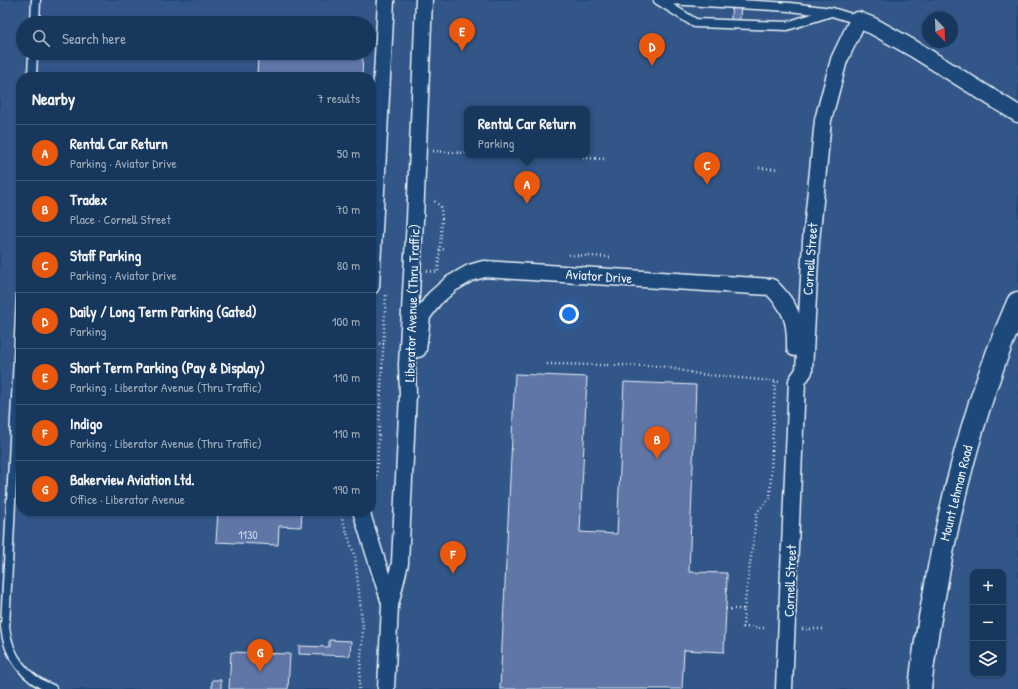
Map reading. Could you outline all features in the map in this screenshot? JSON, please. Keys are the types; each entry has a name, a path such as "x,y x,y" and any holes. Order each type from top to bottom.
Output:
{"main road":[{"name":"Mount Lehman Road","path":"920,689 925,645 941,552 956,486 979,407 1002,339 1018,303"}],"street":[{"path":"376,191 386,0"},
{"name":"Liberator Avenue (Thru Traffic)","path":"390,605 400,563 408,394 407,365 415,220 424,0"},
{"path":"858,20 873,26 914,49 1018,114"},
{"name":"Cornell Street","path":"784,689 792,381 804,371 811,242 823,120 839,60 858,20"},
{"name":"Aviator Drive","path":"408,394 415,370 422,316 434,299 451,284 470,273 484,269 771,287 781,297 790,312 796,330 792,381"},
{"path":"363,516 390,605 386,689"}],"lane":[{"path":"35,16 36,0"},
{"path":"658,0 695,23 787,26 832,12"},
{"path":"668,0 790,7 832,12 858,20"},
{"path":"32,72 33,60"},
{"path":"16,398 5,627 9,647 19,665 26,674 52,689"}],"path":[{"path":"432,151 464,153"},
{"path":"583,158 606,159"},
{"path":"759,168 779,169"},
{"path":"439,250 445,249"},
{"path":"569,255 611,257"},
{"path":"376,343 384,344"},
{"path":"547,364 660,366 699,374 775,381 792,381"},
{"path":"764,628 743,627 757,512 770,498 775,381"},
{"path":"341,516 355,558 363,628 359,689"},
{"path":"726,609 744,609"},
{"path":"798,628 825,629"}],"shaded area":[{"path":"0,0 1018,0 1018,689 0,689"}],"building":[{"path":"732,0 741,0 740,20 731,20"},
{"path":"258,60 363,60 362,72 257,72"},
{"path":"515,374 587,377 580,532 617,534 624,382 696,385 689,572 727,573 726,609 724,652 684,650 682,689 500,689"},
{"path":"218,516 302,516 301,527 279,526 278,545 216,542"},
{"path":"329,640 351,641 350,656 299,654 299,646 329,647"},
{"path":"231,652 290,654 288,689 229,689"},
{"path":"212,680 221,680 221,689 212,689"}],"place":[{"name":"Short Term Parking (Pay & Display)","path":"462,51"},
{"name":"Daily / Long Term Parking (Gated)","path":"652,66"},
{"name":"Staff Parking","path":"707,185"},
{"name":"Rental Car Return","path":"527,204"},
{"name":"Tradex","path":"657,459"},
{"name":"Indigo","path":"453,574"},
{"name":"Bakerview Aviation Ltd.","path":"260,672"}]}
